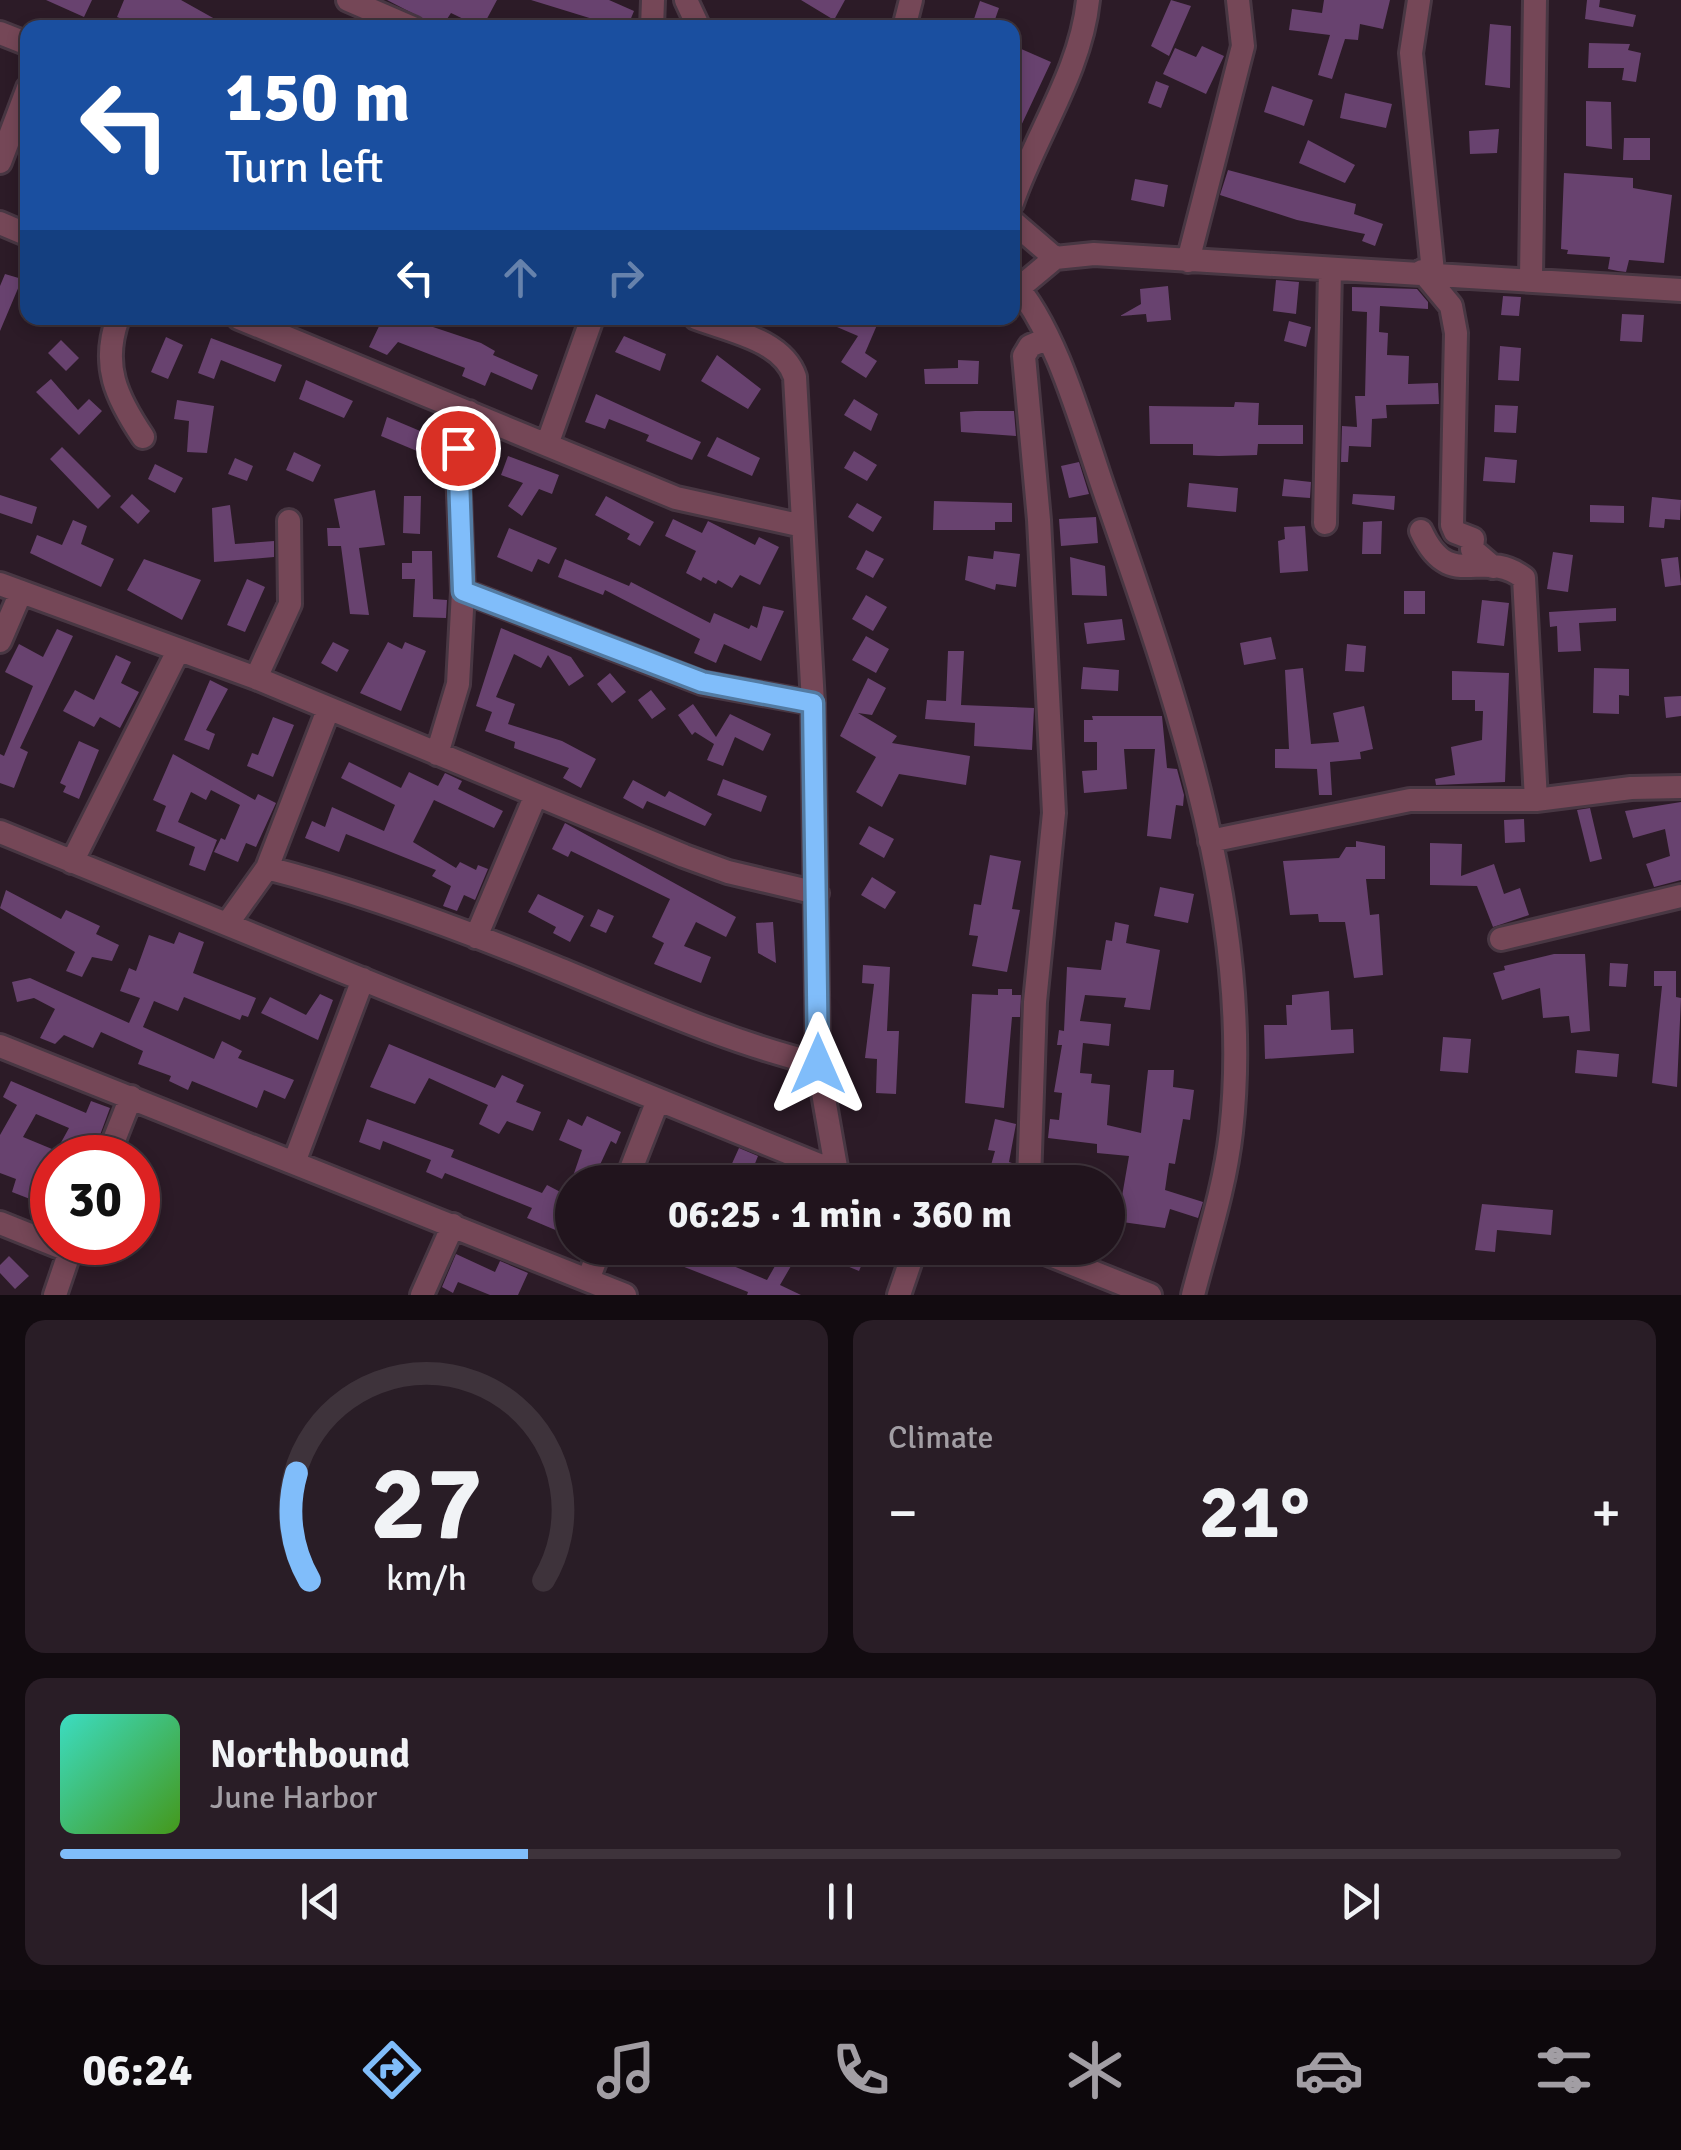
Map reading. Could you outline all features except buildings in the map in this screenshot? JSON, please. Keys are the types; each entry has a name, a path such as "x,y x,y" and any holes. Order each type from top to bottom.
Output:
{"street":[{"path":"348,0 394,20"},
{"path":"1020,180 1071,67 1088,0"},
{"path":"1188,261 1243,46 1238,0"},
{"path":"1419,0 1411,53 1428,272 1451,306 1456,333 1452,525 1455,532 1472,539 1472,549 1493,567"},
{"path":"1531,278 1535,0"},
{"path":"0,162 20,109"},
{"path":"1020,228 1055,258"},
{"path":"1020,282 1055,258 1094,254 1681,290"},
{"path":"1325,523 1330,269"},
{"path":"1020,292 1062,369 1134,576 1202,790 1234,999 1232,1128 1193,1295"},
{"path":"115,325 110,338 109,371 120,402 143,437"},
{"path":"276,325 469,412 676,498 803,526"},
{"path":"548,442 590,325"},
{"path":"714,325 777,350 789,359 795,376 813,703 818,1064 836,1165"},
{"path":"1030,1165 1035,1002 1054,813 1039,520 1024,356 1030,346 1046,339"},
{"path":"437,754 458,684 463,591 458,448 469,412"},
{"path":"256,678 290,604 290,521"},
{"path":"1422,531 1438,560 1452,566 1515,570 1524,578 1536,800"},
{"path":"0,641 11,588 256,678 535,797 728,872 817,892"},
{"path":"463,591 702,682 813,703"},
{"path":"72,862 178,651"},
{"path":"228,924 267,868 328,710"},
{"path":"1210,841 1410,800 1536,800 1631,788 1681,787"},
{"path":"476,937 535,797"},
{"path":"0,832 817,1165"},
{"path":"267,868 334,886 476,937 699,1030 818,1064"},
{"path":"1500,939 1681,896"},
{"path":"295,1160 364,979"},
{"path":"0,1046 295,1160 626,1295"},
{"path":"116,1135 130,1098"},
{"path":"633,1165 658,1100"},
{"path":"0,1223 30,1233"},
{"path":"422,1295 453,1224"},
{"path":"55,1295 66,1265"},
{"path":"588,1280 594,1265"},
{"path":"899,1295 909,1265"},
{"path":"1075,1265 1150,1295"}],"route":[{"path":"458,448 463,591 702,682 813,703 818,1064"}]}
